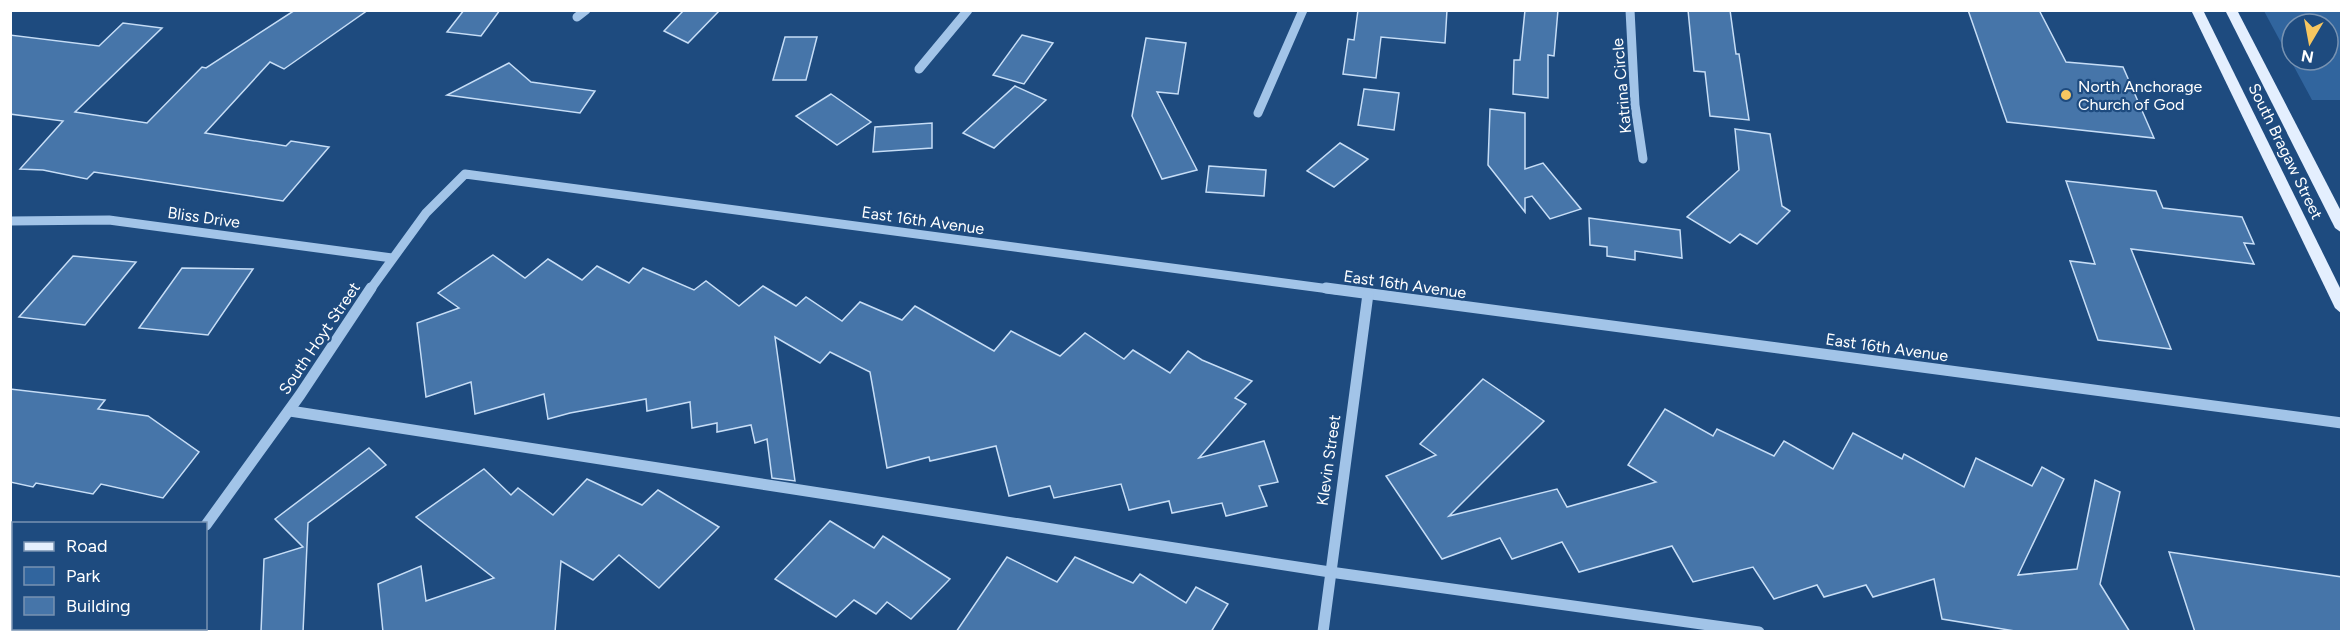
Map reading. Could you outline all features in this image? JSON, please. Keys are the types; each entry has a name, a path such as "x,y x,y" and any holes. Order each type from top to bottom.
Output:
{"main road":[{"name":"South Bragaw Street","path":"2197,10 2342,308"},
{"name":"South Bragaw Street","path":"2231,10 2342,228"}],"street":[{"path":"577,17 586,10"},
{"path":"919,69 968,10"},
{"path":"1258,113 1303,10"},
{"name":"Katrina Circle","path":"1630,10 1635,105 1643,159"},
{"name":"South Hoyt Street","path":"207,524 290,411 393,258 441,194 465,174"},
{"name":"East 16th Avenue","path":"465,174 2342,423"},
{"name":"Bliss Drive","path":"10,221 109,220 393,258"},
{"name":"Klevin Street","path":"1323,632 1368,294"},
{"path":"290,411 1330,572 1759,632"}],"green space":[{"path":"2264,11 2341,11 2341,100 2312,100 2297,72 2340,72 2340,12 2280,12 2280,41"}],"building":[{"path":"295,10 368,10 284,69 270,62 205,133 286,146 291,141 329,147 283,201 94,172 87,179 43,170 20,169 63,121 10,114 10,35 99,46 123,23 162,28 75,112 147,123 202,67 206,68"},
{"path":"464,10 500,10 481,36 447,32"},
{"path":"684,10 720,10 688,43 664,31"},
{"path":"1358,10 1447,10 1445,43 1381,37 1376,78 1343,74 1348,39 1354,40"},
{"path":"1525,10 1558,10 1554,56 1548,55 1548,98 1513,94 1514,60 1520,60"},
{"path":"1688,10 1730,10 1749,120 1710,116 1705,72 1694,71"},
{"name":"North Anchorage Church of God","path":"1968,10 2039,10 2066,62 2123,67 2154,138 2007,122"},
{"path":"1022,35 1053,43 1024,84 993,75"},
{"path":"785,37 817,37 806,80 773,80"},
{"path":"1146,38 1186,43 1178,94 1157,92 1197,170 1162,179 1132,116"},
{"path":"509,63 531,82 595,91 580,113 447,95"},
{"path":"1015,86 1046,100 994,148 963,133"},
{"path":"1364,89 1399,93 1394,130 1358,125"},
{"path":"831,94 871,122 837,145 796,116"},
{"path":"1490,109 1525,113 1525,169 1543,163 1581,209 1550,219 1532,196 1525,198 1525,212 1488,165"},
{"path":"932,123 932,148 873,152 875,127"},
{"path":"1735,129 1770,134 1782,206 1790,211 1757,244 1740,234 1730,243 1687,217 1739,170"},
{"path":"1340,143 1368,159 1334,187 1307,171"},
{"path":"1209,166 1266,170 1264,196 1206,192"},
{"path":"2066,181 2156,191 2163,208 2242,217 2254,244 2244,243 2254,264 2131,249 2171,349 2098,340 2070,261 2095,264"},
{"path":"1589,218 1680,230 1682,258 1635,251 1635,260 1607,256 1607,247 1590,245"},
{"path":"493,255 525,278 548,259 582,280 597,266 629,283 643,268 694,290 706,281 739,306 763,286 796,306 806,297 842,321 860,302 902,320 915,306 994,351 1011,331 1060,356 1085,333 1124,359 1133,350 1170,373 1188,351 1202,360 1252,381 1235,398 1246,404 1199,458 1264,441 1278,482 1259,486 1267,506 1226,516 1222,503 1172,513 1169,501 1129,510 1121,484 1054,498 1050,486 1009,496 996,446 930,461 929,457 887,468 870,372 830,352 820,363 775,337 795,481 772,478 767,439 755,443 751,425 717,432 717,423 692,428 690,402 647,411 646,399 548,419 544,394 475,414 471,382 426,397 417,323 459,308 438,293"},
{"path":"73,256 136,262 85,325 19,317"},
{"path":"182,268 253,269 208,335 139,328"},
{"path":"1483,379 1544,421 1449,516 1557,489 1567,507 1656,482 1628,465 1665,409 1713,436 1717,429 1774,456 1784,441 1833,469 1853,433 1902,459 1904,454 1964,487 1976,458 2032,486 2042,467 2064,479 2018,575 2077,569 2095,480 2120,492 2100,584 2130,632 2021,632 1942,619 1934,579 1873,597 1866,585 1824,597 1817,585 1774,599 1753,567 1693,582 1672,546 1579,572 1562,542 1512,559 1500,538 1442,559 1386,476 1436,455 1420,444"},
{"path":"10,389 105,400 98,409 148,416 199,452 163,498 101,484 93,494 36,483 33,487 10,482"},
{"path":"369,448 386,465 308,523 303,632 261,632 264,559 303,547 275,519"},
{"path":"484,469 511,495 518,488 553,515 587,479 642,505 658,490 719,527 659,588 619,555 593,580 561,561 555,632 383,632 378,584 421,566 426,601 494,578 416,517"},
{"path":"830,521 874,548 883,536 950,579 911,619 887,602 876,614 854,600 836,617 775,579"},
{"path":"2169,552 2342,577 2342,632 2195,632"},
{"path":"1007,557 1057,582 1075,557 1133,583 1140,574 1186,603 1196,587 1228,604 1211,632 956,632"}],"place":[{"name":"North Anchorage Church of God","path":"2066,95"}]}
